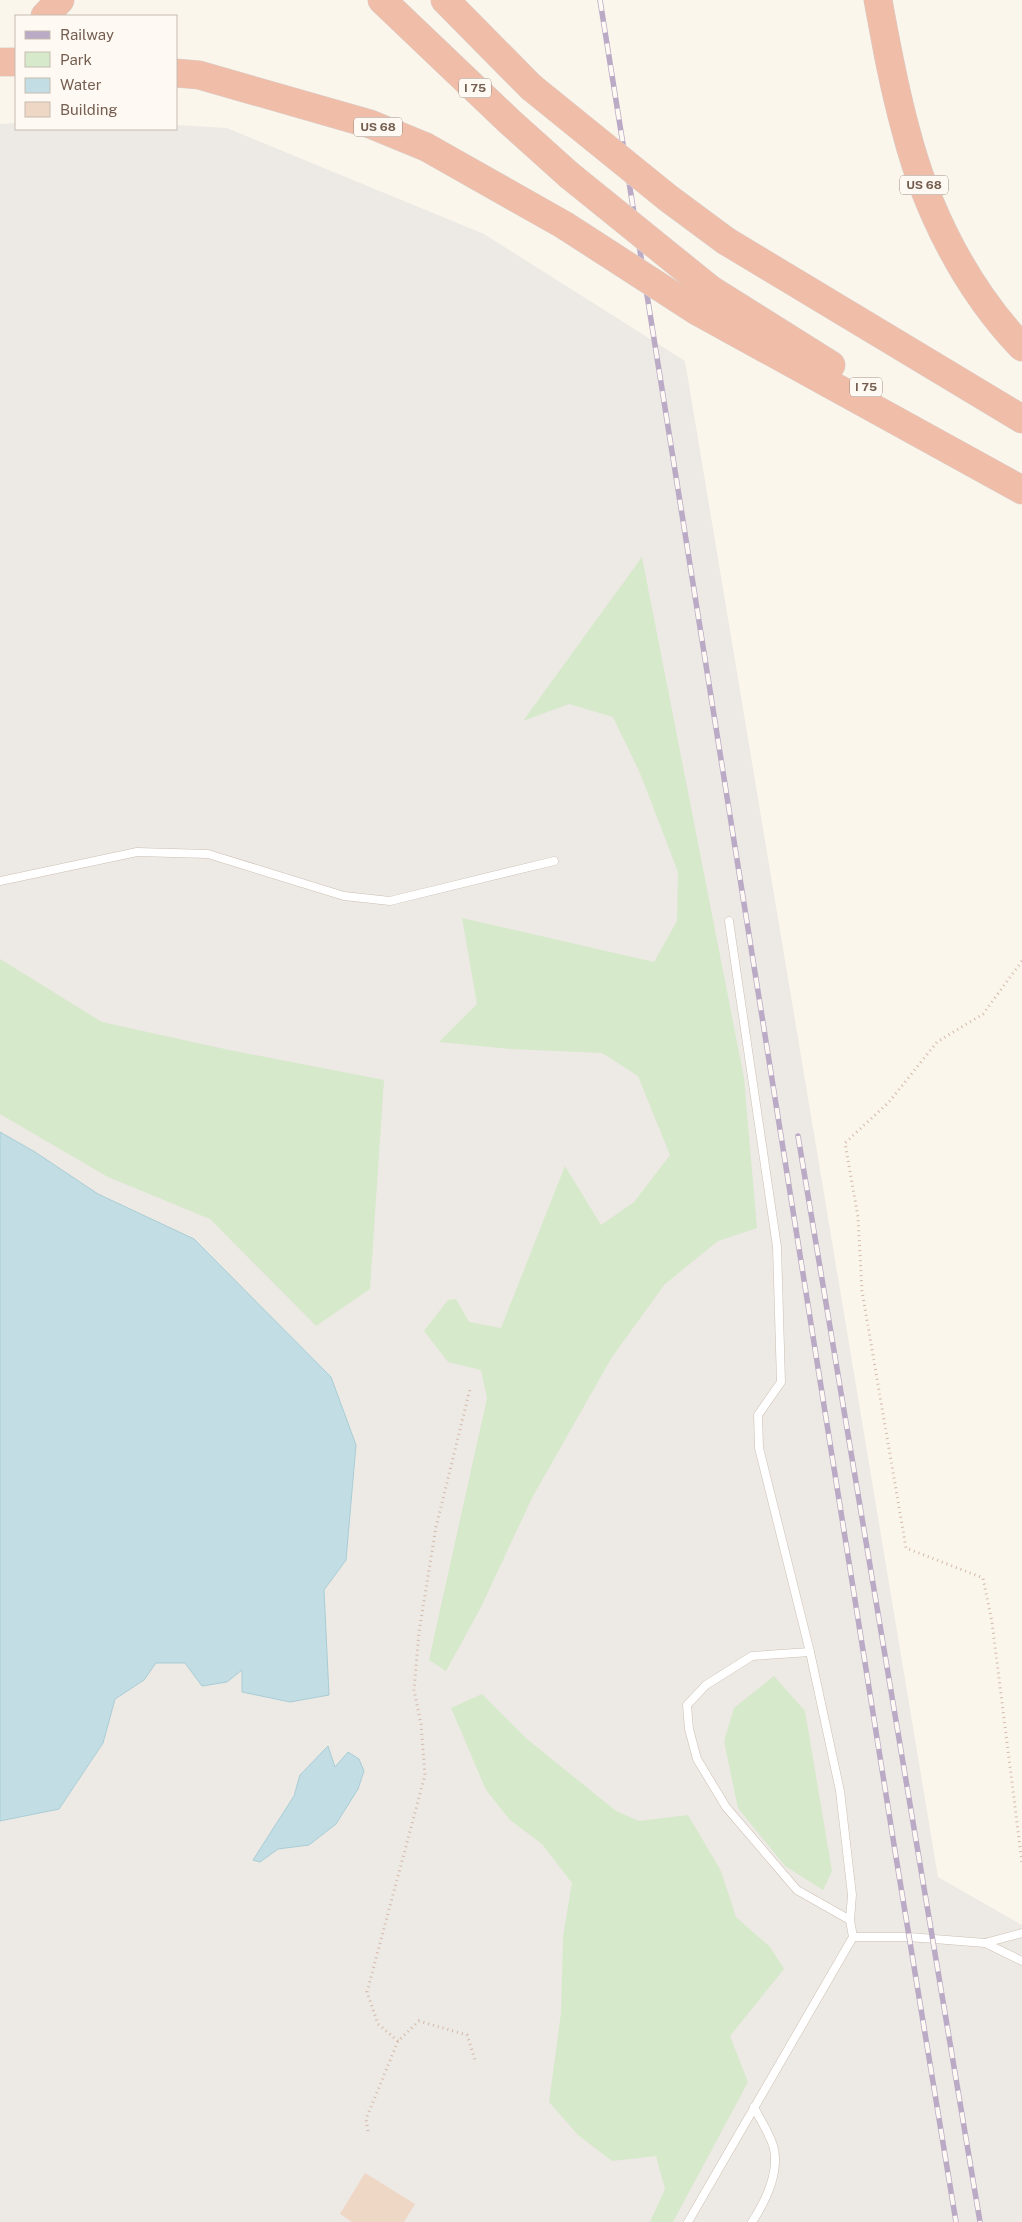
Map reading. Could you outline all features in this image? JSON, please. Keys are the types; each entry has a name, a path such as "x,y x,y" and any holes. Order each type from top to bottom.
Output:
{"highway":[{"path":"46,15 60,0"},
{"name":"I 75","path":"382,0 510,122 703,300 1022,484"},
{"path":"445,0 531,87 668,198 726,241 1022,418"},
{"name":"US 68","path":"878,0 906,132 925,188 948,242 977,290 1007,332 1022,347"},
{"path":"0,64 15,49"},
{"path":"0,64 15,62"},
{"name":"US 68","path":"178,73 199,75 370,124 426,147 564,225 703,300 1022,490"}],"lane":[{"path":"0,881 137,852 208,854 344,896 390,900 554,861"},
{"path":"688,2222 853,1936 850,1920 852,1895 840,1791 810,1652 759,1448 758,1415 781,1382 777,1247 729,922"},
{"path":"810,1652 752,1656 706,1685 687,1706 689,1729 697,1759 726,1807 767,1857 797,1890 850,1920"},
{"path":"853,1936 909,1937 985,1943 1022,1932"},
{"path":"985,1943 1022,1961"},
{"path":"752,2222 763,2206 773,2181 774,2150 754,2107"}],"path":[{"path":"1022,961 983,1014 937,1042 889,1102 845,1143 858,1216 862,1291 906,1548 983,1578 992,1622 1022,1863"},
{"path":"398,2041 378,2024 367,1992 425,1775 421,1724 414,1690 419,1632 436,1527 470,1389"},
{"path":"368,2131 366,2119 398,2041 419,2021 467,2035 476,2063"}],"shaded area":[{"path":"15,123 15,130 178,130 178,125 227,128 484,234 685,361 938,1877 1022,1925 1022,2222 0,2222 0,124"}],"green space":[{"path":"642,557 744,1078 757,1228 718,1241 665,1284 612,1357 533,1496 480,1609 446,1671 429,1660 487,1398 481,1370 448,1362 424,1331 448,1300 456,1299 469,1322 501,1328 565,1166 601,1225 634,1202 670,1155 638,1076 602,1053 510,1049 439,1042 477,1004 462,918 654,962 677,921 678,872 640,773 613,717 569,704 523,721"},
{"path":"0,959 102,1022 229,1050 384,1080 370,1289 316,1326 210,1219 108,1177 0,1114"},
{"path":"774,1676 805,1711 832,1871 823,1890 785,1866 738,1808 724,1741 734,1708"},
{"path":"482,1694 527,1739 616,1811 639,1821 688,1815 721,1871 736,1917 770,1947 784,1969 730,2036 748,2082 673,2222 650,2222 665,2189 656,2156 612,2161 578,2135 549,2102 561,2013 563,1936 572,1883 542,1844 510,1820 486,1790 451,1708"}],"water":[{"path":"0,1132 35,1152 98,1194 194,1239 331,1377 356,1445 346,1560 324,1590 329,1695 290,1702 242,1692 242,1670 227,1682 202,1686 185,1663 156,1663 144,1680 115,1699 103,1743 59,1809 0,1821"},
{"path":"328,1746 335,1767 348,1752 359,1759 364,1771 358,1789 336,1824 309,1845 278,1849 260,1862 253,1860 294,1796 300,1775"}],"building":[{"path":"365,2173 415,2204 404,2222 352,2222 340,2214"}],"railway":[{"path":"600,0 895,1851 956,2222"},
{"path":"798,1136 980,2222"}]}
